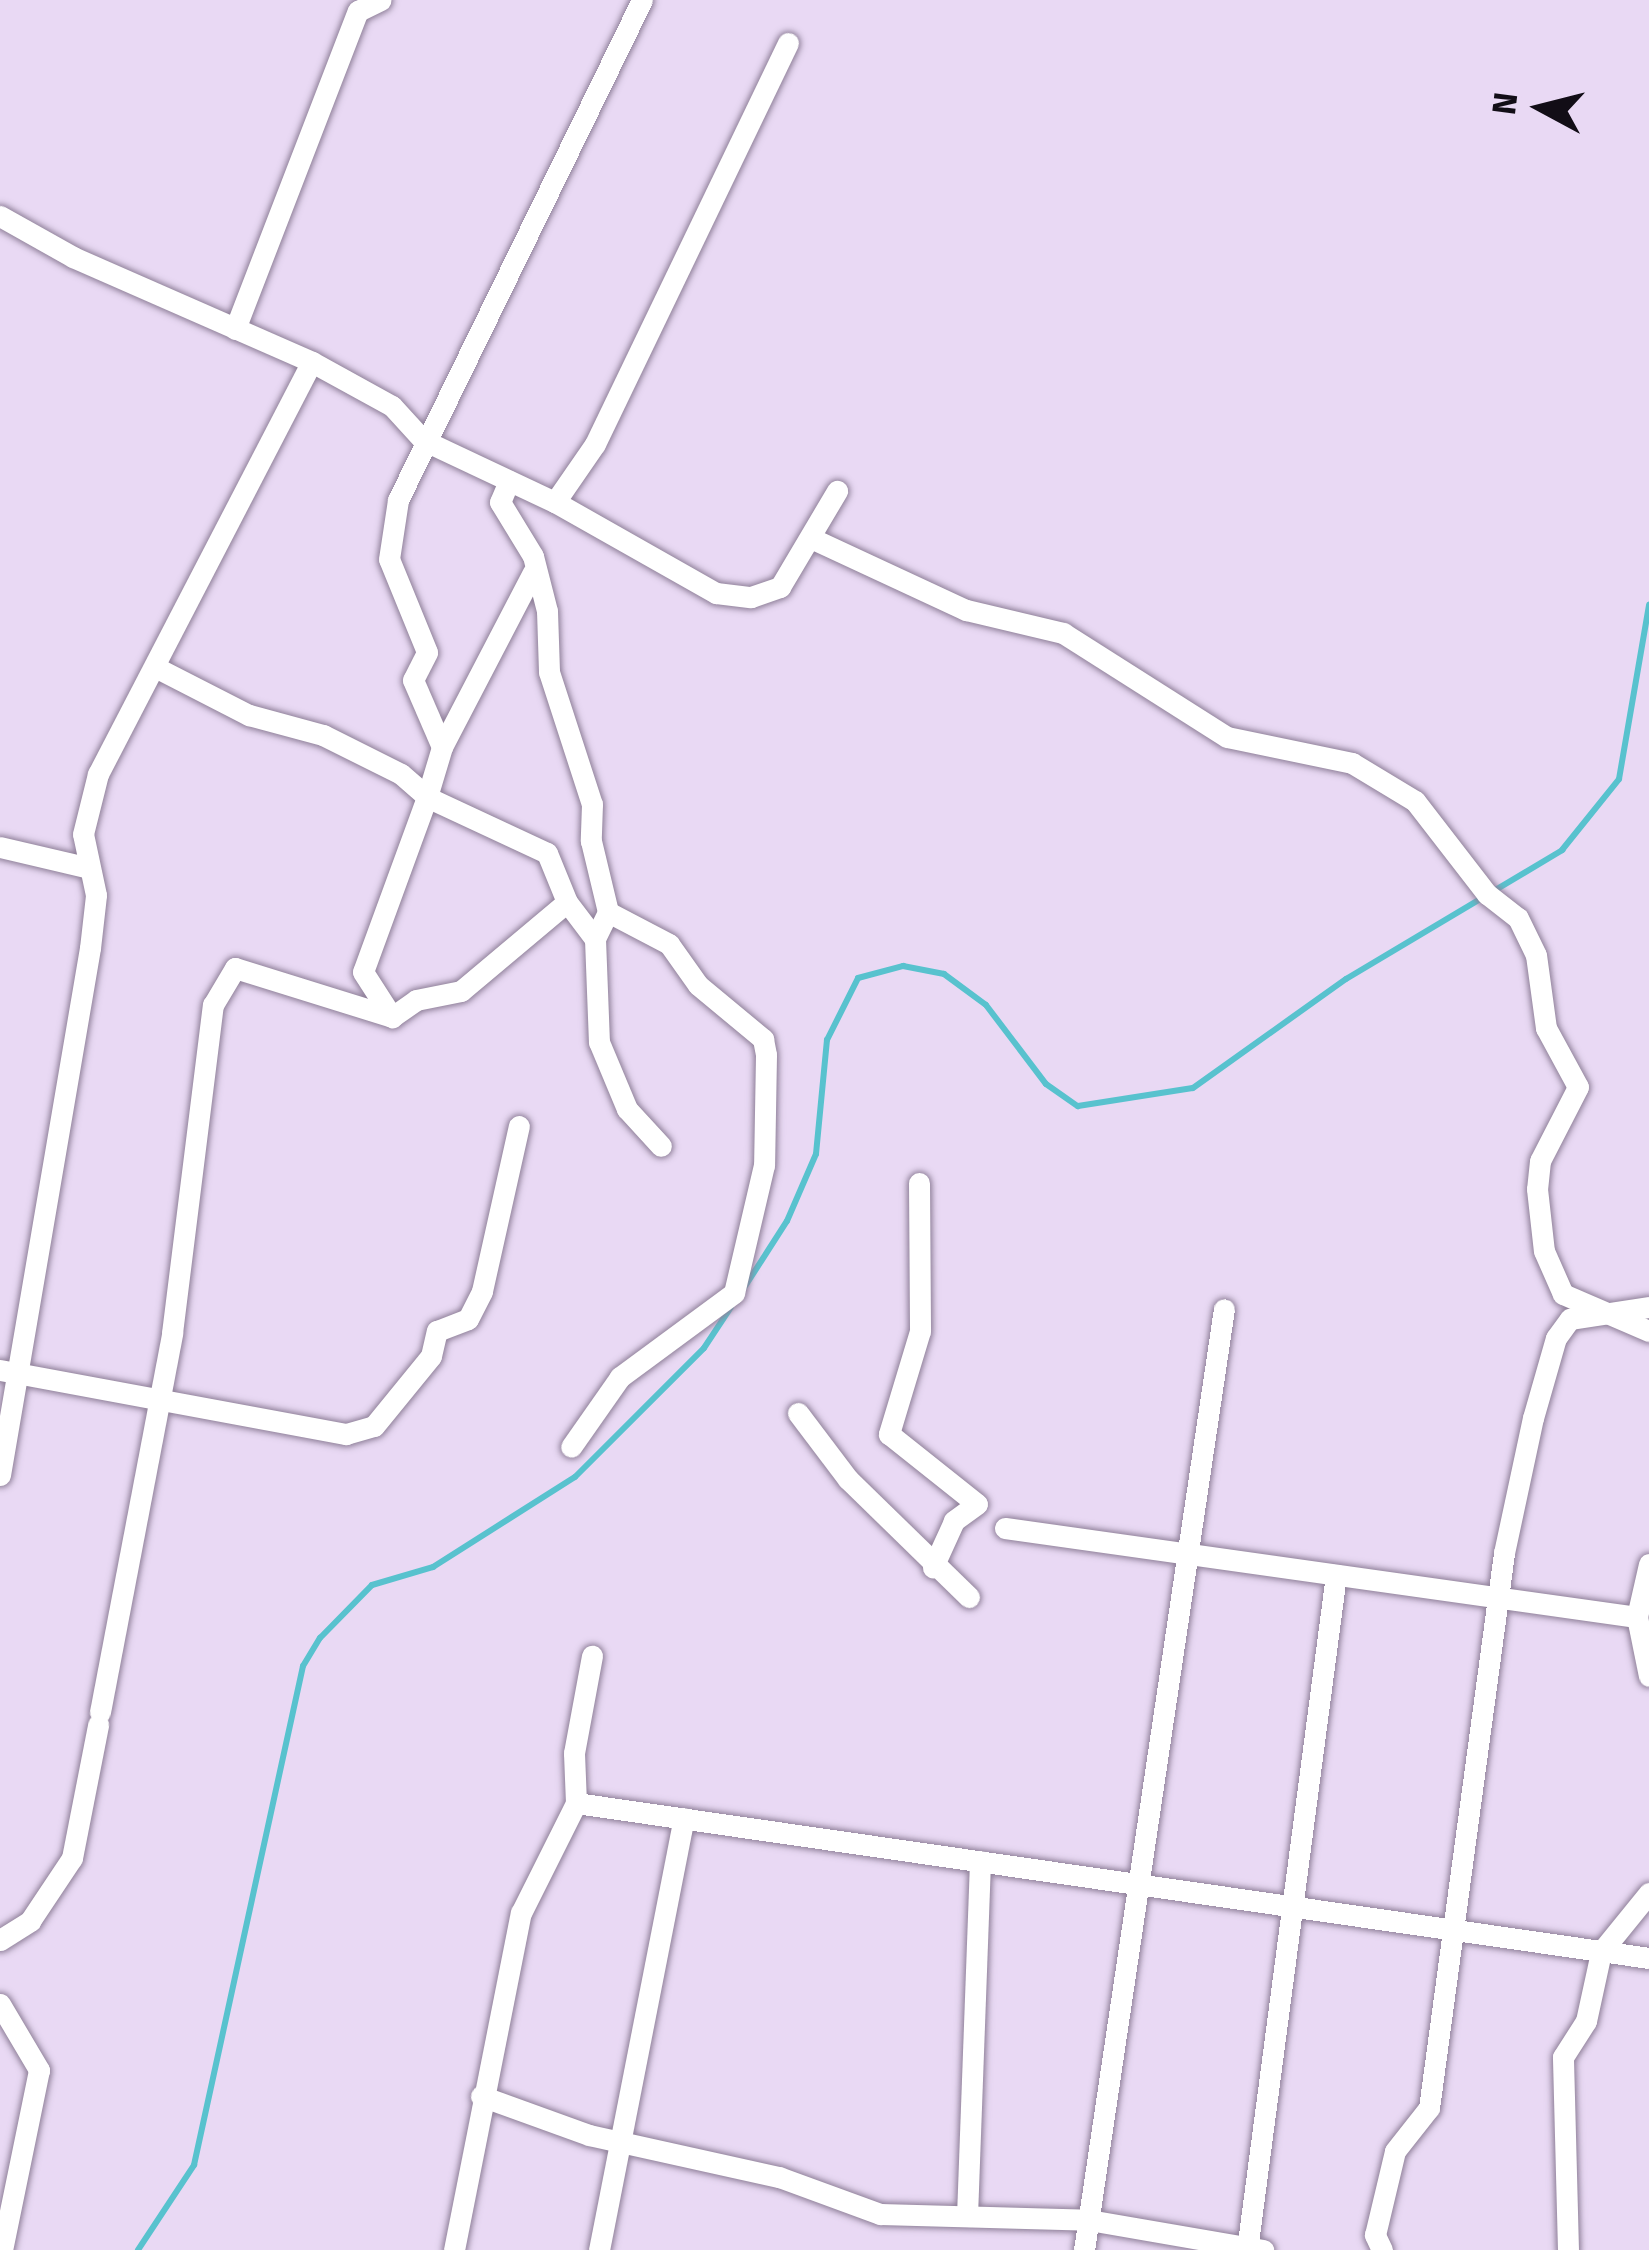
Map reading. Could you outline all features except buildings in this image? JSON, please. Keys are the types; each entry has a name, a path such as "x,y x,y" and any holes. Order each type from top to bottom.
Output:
{"street":[{"path":"235,329 358,11 381,0"},
{"path":"442,747 413,680 427,652 389,559 398,500 423,440 642,0"},
{"path":"555,502 595,444 788,44"},
{"path":"0,216 312,362 392,406 423,440 555,502 716,593 751,597 780,587 813,539 837,491"},
{"path":"0,1475 8,1371 90,948 96,895 85,867 83,834 98,774 312,362"},
{"path":"509,481 500,502 532,556 547,611 549,671 592,804 591,841 608,913 595,939 599,1042 626,1108 662,1146"},
{"path":"813,539 967,610 1063,633 1228,737 1352,763 1414,801 1487,894 1518,918 1536,955 1546,1028 1578,1087 1540,1161 1544,1251 1563,1294 1598,1315 1649,1330"},
{"path":"392,1017 363,972 442,747 533,572"},
{"path":"154,668 249,715 323,735 401,774 427,797 547,853 567,902 595,939"},
{"path":"0,847 85,867"},
{"path":"392,1017 416,1000 461,992 567,902"},
{"path":"571,1447 620,1377 734,1293 764,1165 763,1039 698,986 669,944 608,913"},
{"path":"0,1940 30,1921 72,1858 160,1398 213,1005 235,968 392,1017"},
{"path":"8,1371 346,1434 374,1426 431,1356 437,1331 468,1319 482,1292 519,1126"},
{"path":"919,1184 920,1330 889,1434 948,1489 977,1504 954,1521 934,1567"},
{"path":"1382,2250 1375,2235 1395,2151 1429,2108 1449,1929 1498,1598 1556,1338 1570,1319 1649,1307"},
{"path":"1084,2250 1224,1310"},
{"path":"798,1413 848,1479 969,1597"},
{"path":"1005,1528 1636,1618"},
{"path":"1649,1564 1636,1618 1649,1676"},
{"path":"481,2096 614,2142 778,2176 880,2214 1089,2220 1253,2249 1336,1575"},
{"path":"454,2250 520,1913 576,1803 574,1753 592,1656"},
{"path":"576,1803 1649,1958"},
{"path":"599,2250 620,2163 614,2142 684,1818"},
{"path":"967,2216 980,1861"},
{"path":"1568,2250 1563,2056 1586,2021 1601,1952 1649,1893"},
{"path":"0,2004 39,2070 2,2250"}],"waterway":[{"path":"742,1291 787,1221 816,1154 827,1040 858,978 903,966 944,974 986,1005 1046,1084 1078,1106 1193,1088 1346,979 1562,850 1619,779 1649,605"},
{"path":"138,2250 194,2165 303,1666 320,1638 372,1585 433,1567 575,1477 704,1348 731,1307"}]}
